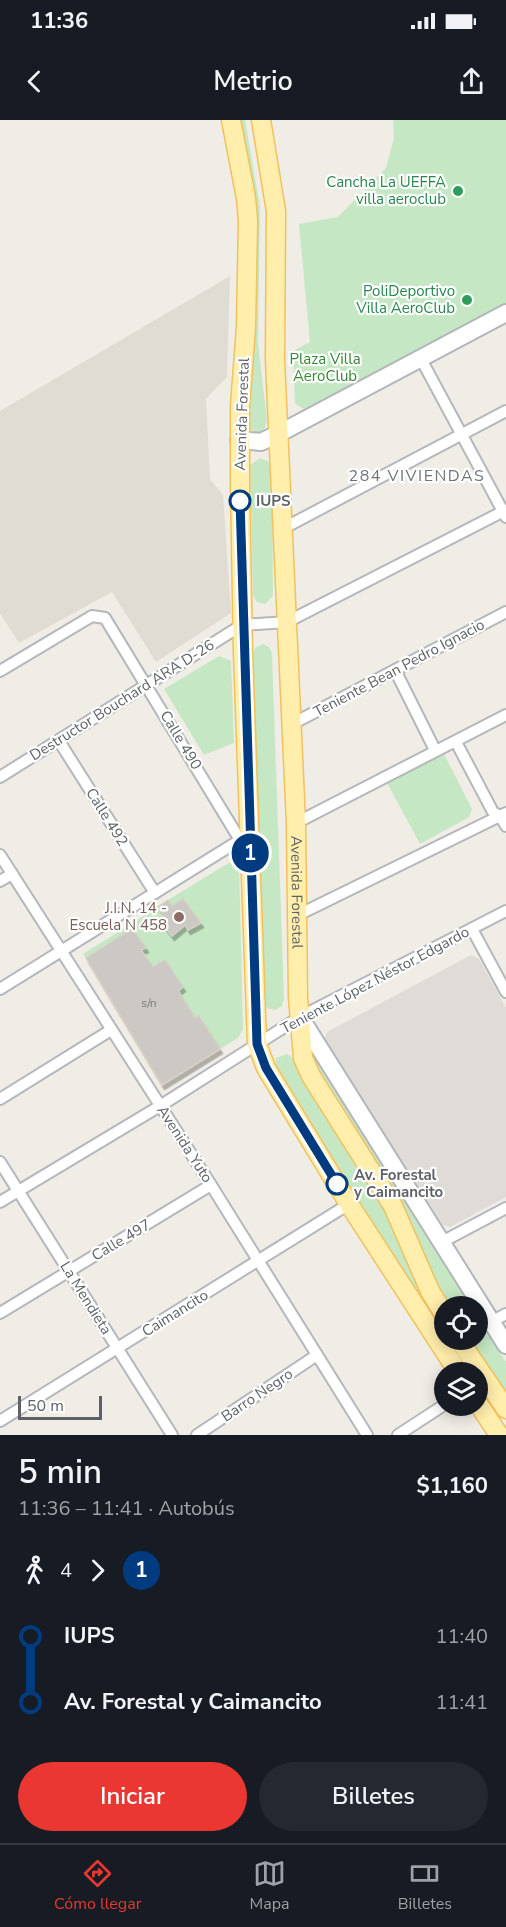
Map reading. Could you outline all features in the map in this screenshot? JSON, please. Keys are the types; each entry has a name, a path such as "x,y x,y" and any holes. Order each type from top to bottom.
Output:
{"main road":[{"name":"Avenida Forestal","path":"231,120 246,198 248,221 246,327 239,440 245,840 257,1044 266,1068 349,1204 452,1362"},
{"name":"Avenida Forestal","path":"261,120 276,211 275,360 296,823 296,916 303,1058 311,1076 393,1206 434,1298"},
{"path":"466,1350 506,1409"},
{"path":"486,1416 499,1435"}],"street":[{"path":"239,440 261,442 280,434 506,313"},
{"path":"421,359 505,513"},
{"path":"284,528 506,411"},
{"name":"Destructor Bouchard ARA D-26","path":"0,777 242,625 287,622 505,513"},
{"name":"Teniente Bean Pedro Ignacio","path":"292,724 506,612"},
{"name":"Calle 490","path":"0,671 92,616 98,615 105,618 245,840"},
{"path":"395,670 435,750"},
{"path":"296,823 506,715"},
{"name":"Calle 492","path":"59,741 155,893"},
{"path":"456,742 493,812 503,814"},
{"path":"503,814 506,826"},
{"path":"296,916 503,814"},
{"path":"0,989 245,840"},
{"name":"Avenida Yuto","path":"0,855 211,1185 367,1435"},
{"path":"0,881 12,874"},
{"name":"Teniente López Néstor Edgardo","path":"0,1202 160,1106 300,1017 506,911"},
{"path":"472,929 506,992"},
{"name":"Avenida Forestal","path":"300,1017 440,1243 499,1318 506,1345"},
{"path":"0,1099 111,1030"},
{"name":"La Mendieta","path":"0,1162 172,1435"},
{"name":"Calle 497","path":"0,1314 211,1185"},
{"name":"Caimancito","path":"0,1421 349,1204"},
{"path":"440,1243 506,1208"},
{"name":"Barro Negro","path":"198,1435 317,1355"},
{"path":"398,1435 434,1412"}],"shaded area":[{"name":"IUPS","path":"230,276 227,377 206,399 210,479 223,495 231,613 156,662 112,592 19,643 0,613 0,411"},
{"path":"471,955 479,959 506,1008 506,1197 450,1227 443,1225 324,1041 327,1032"}],"green space":[{"path":"240,120 245,120 260,207 258,344 267,420 265,428 259,434 246,427"},
{"name":"PoliDeportivo Villa AeroClub","path":"393,120 506,120 506,304 305,410 295,403 293,351 310,342 299,224 338,217 386,168 394,138"},
{"path":"260,458 269,462 272,476 273,596 265,604 257,602 253,595 250,465"},
{"path":"263,644 269,647 272,653 284,999 282,1006 275,1010 267,1008 264,1001 253,655 255,648"},
{"path":"219,656 231,661 234,743 204,755 164,689"},
{"path":"442,750 472,809 469,817 420,844 386,781"},
{"path":"232,861 239,863 243,1029 238,1038 220,1049 200,1016 195,1018 178,991 183,987 165,961 153,967 141,950 145,948 133,929 86,958 83,954 158,907 164,915 158,920 172,936 185,925 189,930 201,924 183,899 172,906 168,900"},
{"path":"310,1051 464,1296 441,1296 317,1077"},
{"path":"287,1054 294,1059 385,1206 410,1268 434,1311 434,1320 275,1072 276,1058"},
{"path":"488,1335 506,1362 506,1403 488,1375 488,1362 479,1362 472,1350 488,1350"}],"building":[{"name":"J.I.N. 14 - Escuela N 458","path":"183,899 201,923 188,930 185,925 172,936 158,919 164,915 158,907 168,900 172,906"},
{"path":"132,929 146,948 141,950 153,967 165,960 183,987 178,991 195,1018 199,1016 220,1049 162,1085 86,958"}],"bus line":[{"name":"1","path":"240,501 242,638 257,1044 266,1068 337,1184"}],"place":[{"name":"Cancha La UEFFA villa aeroclub","path":"458,191"},
{"name":"PoliDeportivo Villa AeroClub","path":"467,300"},
{"name":"IUPS","path":"240,501"},
{"name":"J.I.N. 14 - Escuela N 458","path":"179,917"},
{"name":"Av. Forestal y Caimancito","path":"337,1184"}],"district":[{"name":"284 VIVIENDAS","path":"417,476"}],"park label":[{"name":"Plaza Villa AeroClub","path":"325,368"}]}
